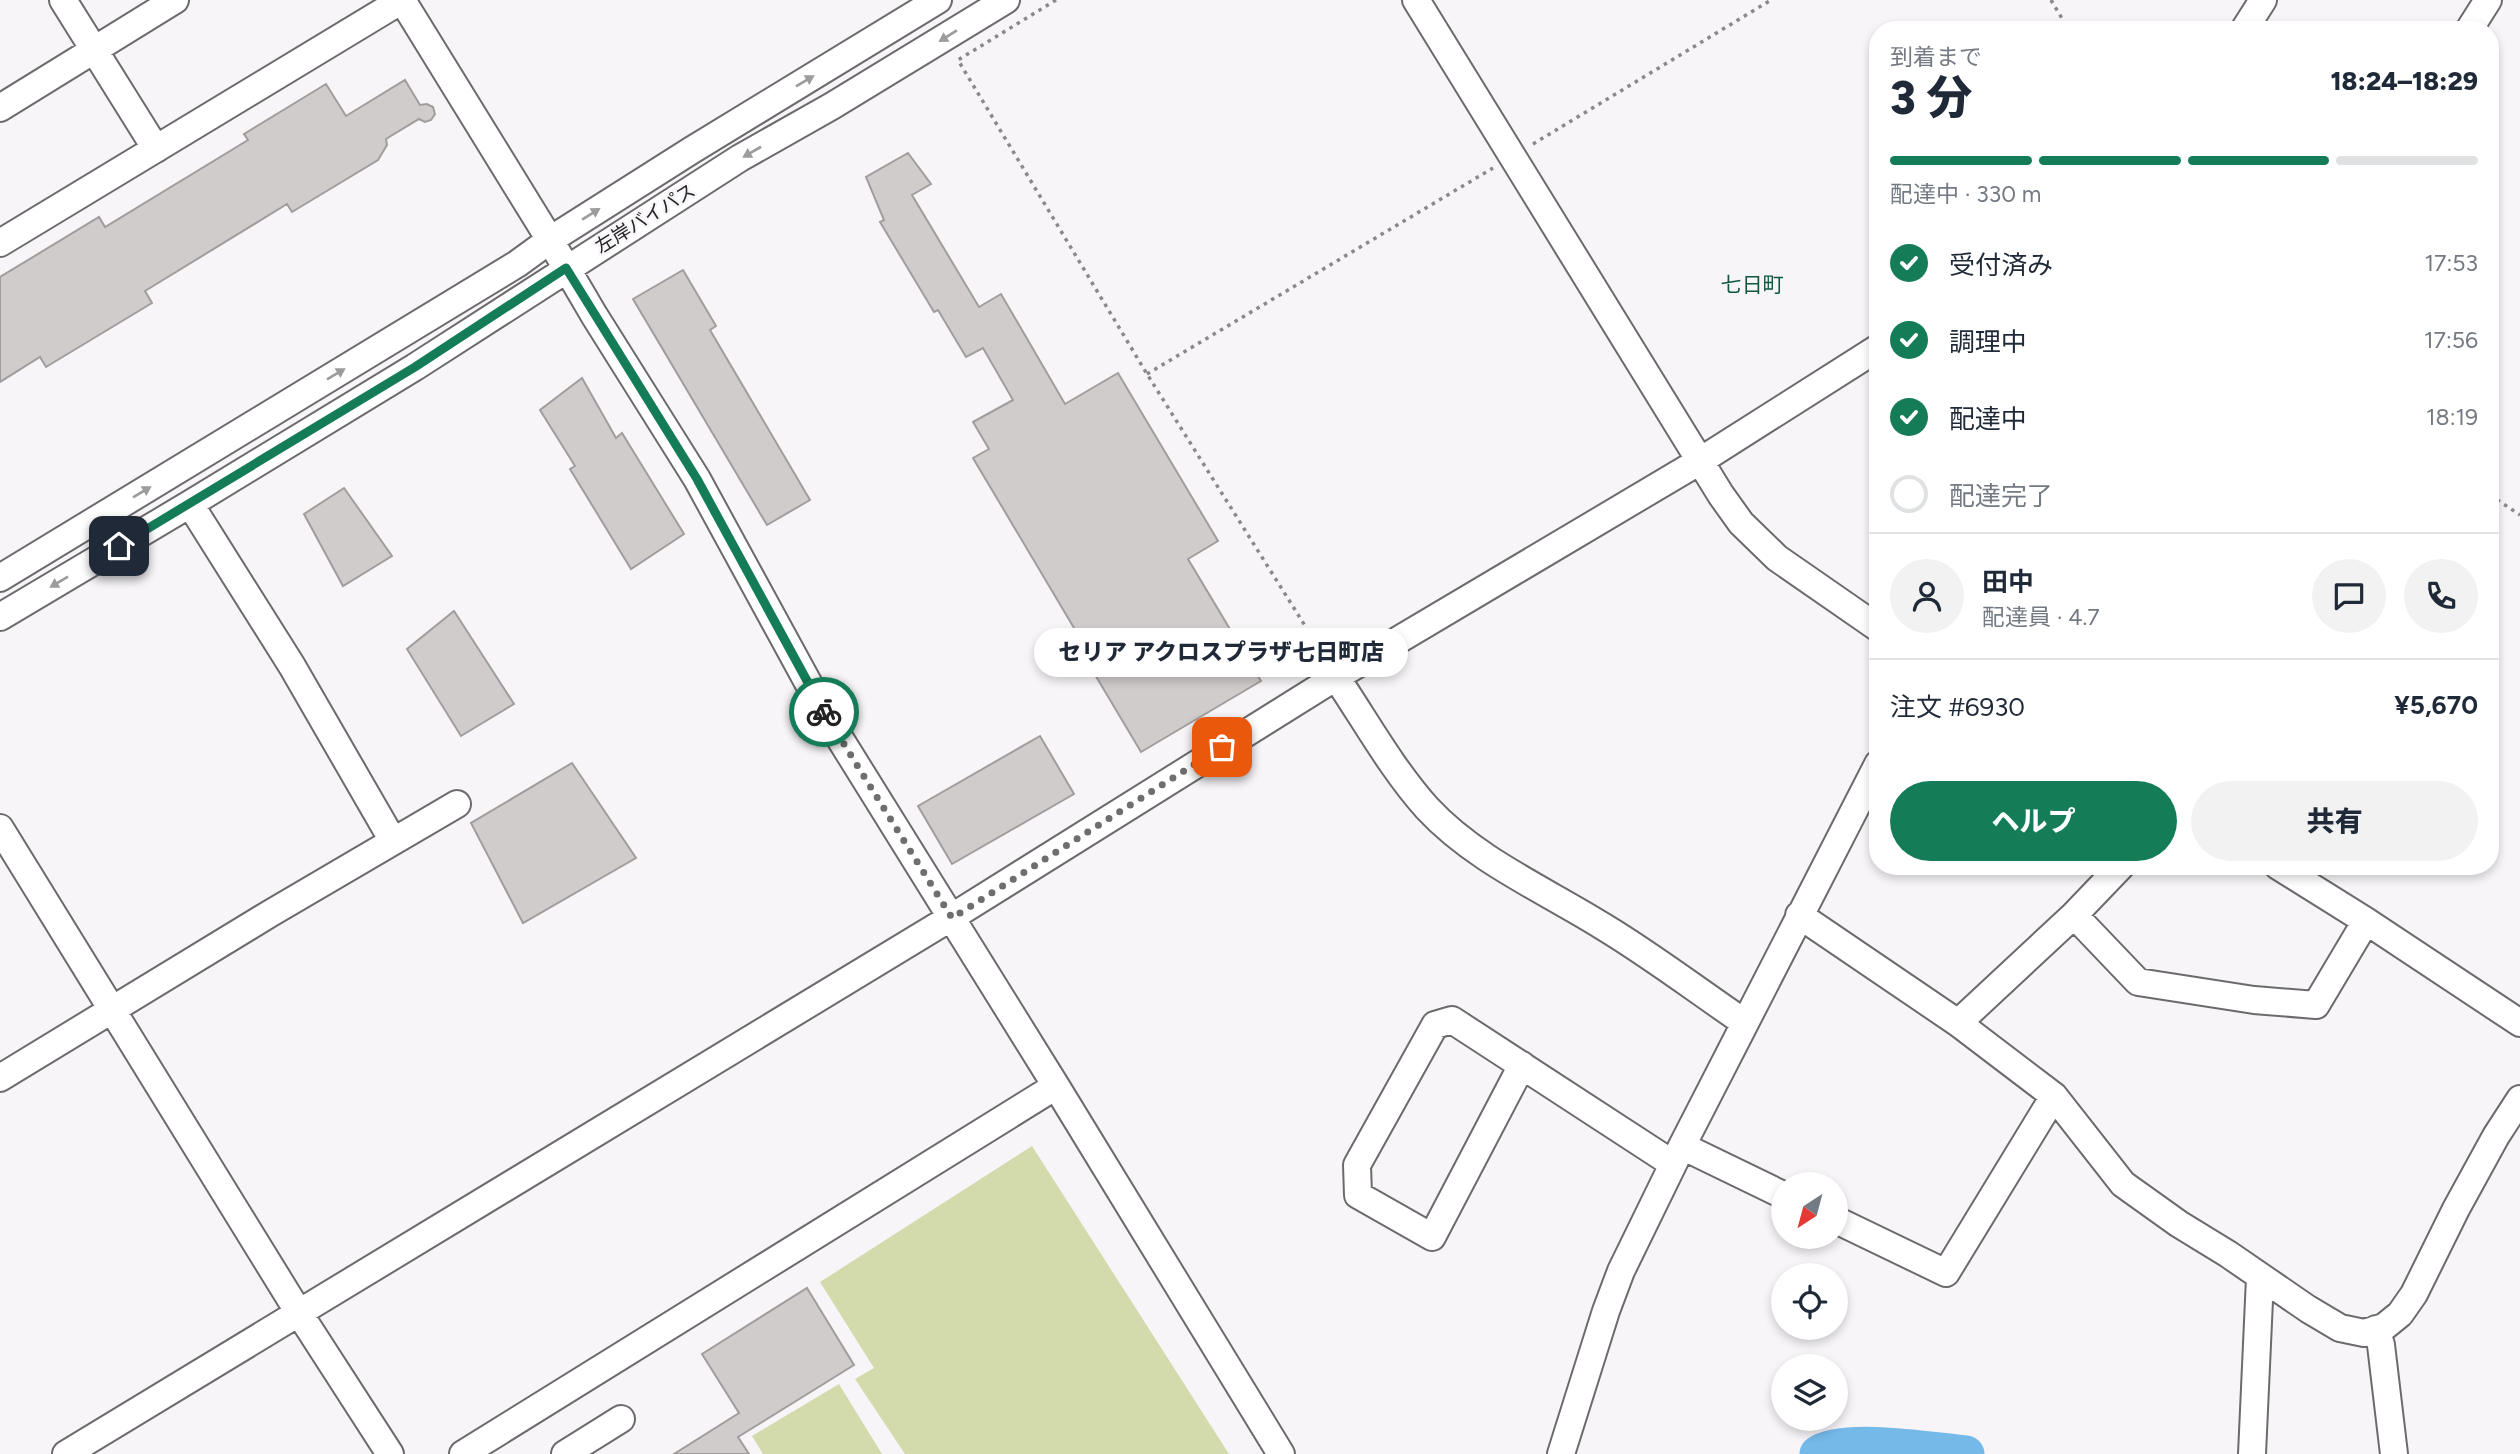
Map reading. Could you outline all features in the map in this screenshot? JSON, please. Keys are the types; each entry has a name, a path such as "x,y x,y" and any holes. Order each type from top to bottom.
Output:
{"street":[{"path":"63,0 156,149"},
{"path":"0,108 175,0"},
{"path":"0,243 402,0 697,479 829,721 1281,1454"},
{"name":"左岸バイパス","path":"0,579 517,264 692,150 938,0"},
{"name":"左岸バイパス","path":"0,617 426,360 740,158 844,99 1006,0"},
{"path":"1416,0 1734,514 1759,543 1869,622"},
{"path":"2250,21 2263,0"},
{"path":"2475,21 2488,0"},
{"path":"66,1454 952,918 1336,677 1700,461 1869,354"},
{"path":"190,504 292,666 393,841"},
{"path":"1336,677 1405,780 1428,809 1458,836 1487,857 1606,928 1745,1023"},
{"path":"1561,1454 1601,1324 1621,1271 1677,1155 1869,781"},
{"path":"0,1078 457,804"},
{"path":"0,828 299,1313 390,1454"},
{"path":"1958,1023 2074,915 2112,875"},
{"path":"2293,875 2520,1023"},
{"path":"1799,915 1958,1023 2054,1096 2123,1184 2260,1278 2340,1328 2364,1333 2384,1327 2400,1314 2414,1294 2463,1197 2520,1098"},
{"path":"2074,915 2138,982 2254,1000 2316,1006 2367,921"},
{"path":"1522,1065 1432,1237 1358,1195 1357,1165 1435,1025 1452,1020 1522,1065 1677,1155 1771,1190"},
{"path":"463,1454 1056,1086"},
{"path":"1848,1226 1946,1273 2054,1096"},
{"path":"2252,1454 2260,1278"},
{"path":"2376,1329 2381,1345 2394,1454"},
{"path":"565,1454 621,1419"}],"path":[{"path":"1056,0 958,60 1147,374 1336,677"},
{"path":"1147,374 1770,0"},
{"path":"2052,0 2064,21"},
{"path":"2499,501 2520,515"}],"green space":[{"path":"1032,1146 1229,1454 905,1454 855,1379 874,1368 820,1282"},
{"path":"839,1384 882,1454 763,1454 752,1436"}],"building":[{"path":"405,80 420,105 433,107 435,114 431,120 425,122 419,119 386,139 387,145 378,160 292,212 287,204 145,291 152,303 46,367 40,357 0,382 0,277 99,217 105,227 248,140 244,134 326,84 346,116"},
{"path":"908,153 931,184 912,195 979,307 1001,294 1065,404 1118,373 1218,541 1188,559 1261,681 1141,752 1072,636 1077,633 973,458 989,449 973,422 1013,400 983,348 966,357 938,310 934,312 880,222 884,220 866,177"},
{"path":"683,270 716,326 710,330 810,500 767,525 633,299"},
{"path":"582,378 616,438 622,433 684,534 631,569 570,469 575,466 540,410"},
{"path":"344,488 392,556 343,586 304,514"},
{"path":"454,611 514,704 461,736 407,649"},
{"path":"1040,736 1074,794 952,864 918,806"},
{"path":"572,763 636,858 523,923 471,823"},
{"path":"807,1288 854,1365 738,1437 749,1454 674,1454 739,1413 702,1354"}],"waterway":[{"path":"1818,1454 1830,1449 1867,1445 1966,1454"}],"way so far":[{"path":"824,712 952,918 1222,747"}],"place":[{"name":"セリア アクロスプラザ七日町店","path":"1222,747"}],"district":[{"name":"七日町","path":"1752,285"}],"route":[{"path":"119,546 415,367 566,268 697,479 824,712"}]}
